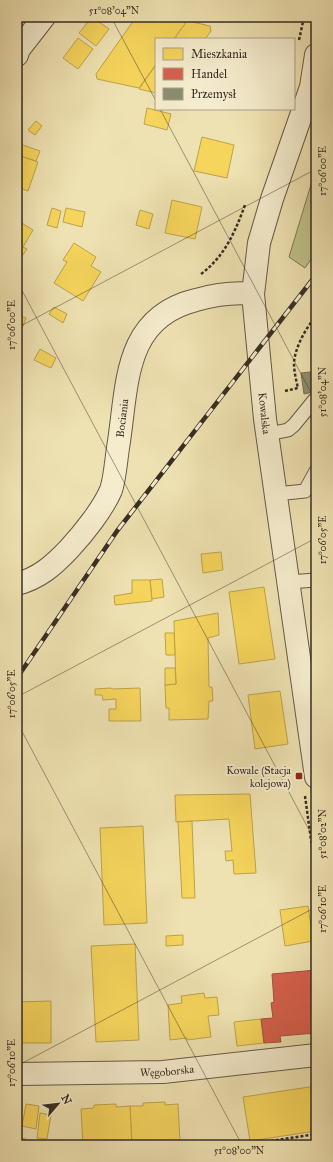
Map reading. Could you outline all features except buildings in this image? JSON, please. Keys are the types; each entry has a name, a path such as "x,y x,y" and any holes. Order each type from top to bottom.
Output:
{"street":[{"path":"17,55 19,49 44,17"},
{"name":"Kowalska","path":"316,55 311,87 272,199 259,243 253,294 268,434 316,777"},
{"name":"Bociania","path":"17,584 32,580 54,565 85,532 111,490 130,364 141,338 152,322 167,310 181,304 237,293 253,294"},
{"name":"Węgoborska","path":"17,1074 163,1072 316,1055"}],"lane":[{"path":"268,434 288,430 294,426 316,398"},
{"path":"276,494 305,491 316,471"},
{"path":"288,582 316,580"}],"path":[{"path":"196,300 190,283 210,268 230,242 247,199"},
{"path":"316,291 314,294 316,295"},
{"path":"284,391 298,388 294,363 306,328 316,316"},
{"path":"251,1144 316,1134"}],"green space":[{"path":"316,168 316,252 305,268 289,257"}],"railway":[{"path":"17,678 117,531 316,275"}],"place":[{"name":"Kowale (Stacja kolejowa)","path":"299,776"}]}
